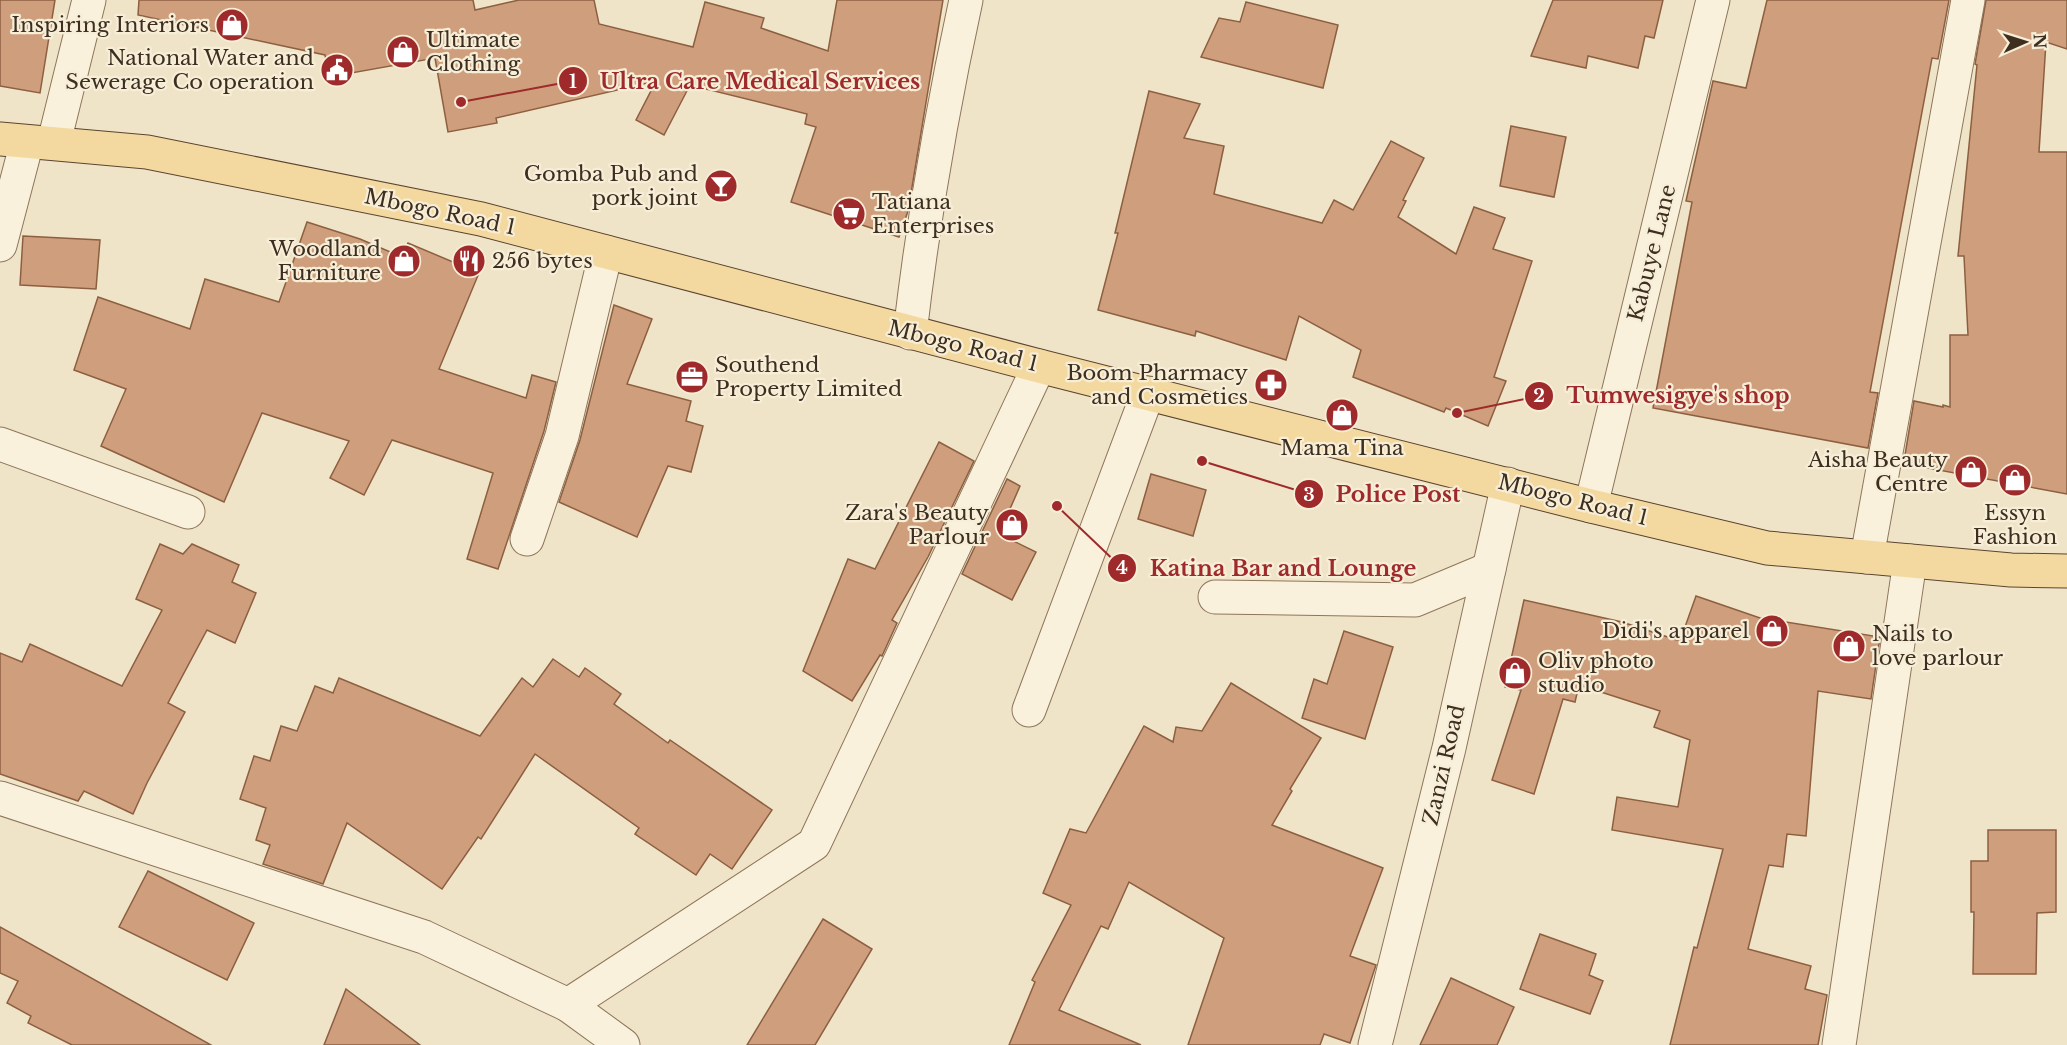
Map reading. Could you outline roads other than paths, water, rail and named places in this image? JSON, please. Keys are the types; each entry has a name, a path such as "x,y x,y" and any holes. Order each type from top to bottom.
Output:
{"main road":[{"name":"Mbogo Road 1","path":"27,141 147,152 481,219 910,333 1591,506 1767,548 2011,570 2067,571"}],"street":[{"path":"0,245 27,141 89,0"},
{"path":"910,333 917,271 942,120 966,0"},
{"name":"Kabuye Lane","path":"1591,506 1713,0"},
{"path":"1868,557 1968,0"},
{"path":"527,538 562,436 606,252"},
{"path":"568,1005 814,844 1039,366"},
{"path":"1029,710 1148,393"},
{"path":"0,444 188,512"},
{"name":"Zanzi Road","path":"1375,1045 1449,748 1508,484"},
{"path":"1839,1045 1910,561"},
{"path":"1215,597 1415,600 1489,568"},
{"path":"0,798 424,937 568,1005 623,1045"}],"place":[{"name":"Inspiring Interiors","path":"232,25"},
{"name":"Ultimate Clothing","path":"403,52"},
{"name":"National Water and Sewerage Co operation","path":"337,70"},
{"name":"Ultra Care Medical Services","path":"461,102"},
{"name":"Gomba Pub and pork joint","path":"721,186"},
{"name":"Tatiana Enterprises","path":"849,214"},
{"name":"Woodland Furniture","path":"404,261"},
{"name":"256 bytes","path":"469,261"},
{"name":"Southend Property Limited","path":"692,377"},
{"name":"Boom Pharmacy and Cosmetics","path":"1271,385"},
{"name":"Tumwesigye's shop","path":"1457,413"},
{"name":"Mama Tina","path":"1342,415"},
{"name":"Police Post","path":"1202,461"},
{"name":"Aisha Beauty Centre","path":"1971,472"},
{"name":"Essyn Fashion","path":"2015,480"},
{"name":"Katina Bar and Lounge","path":"1057,506"},
{"name":"Zara's Beauty Parlour","path":"1012,525"},
{"name":"Didi's apparel","path":"1772,631"},
{"name":"Nails to love parlour","path":"1849,646"},
{"name":"Oliv photo studio","path":"1515,673"}]}
